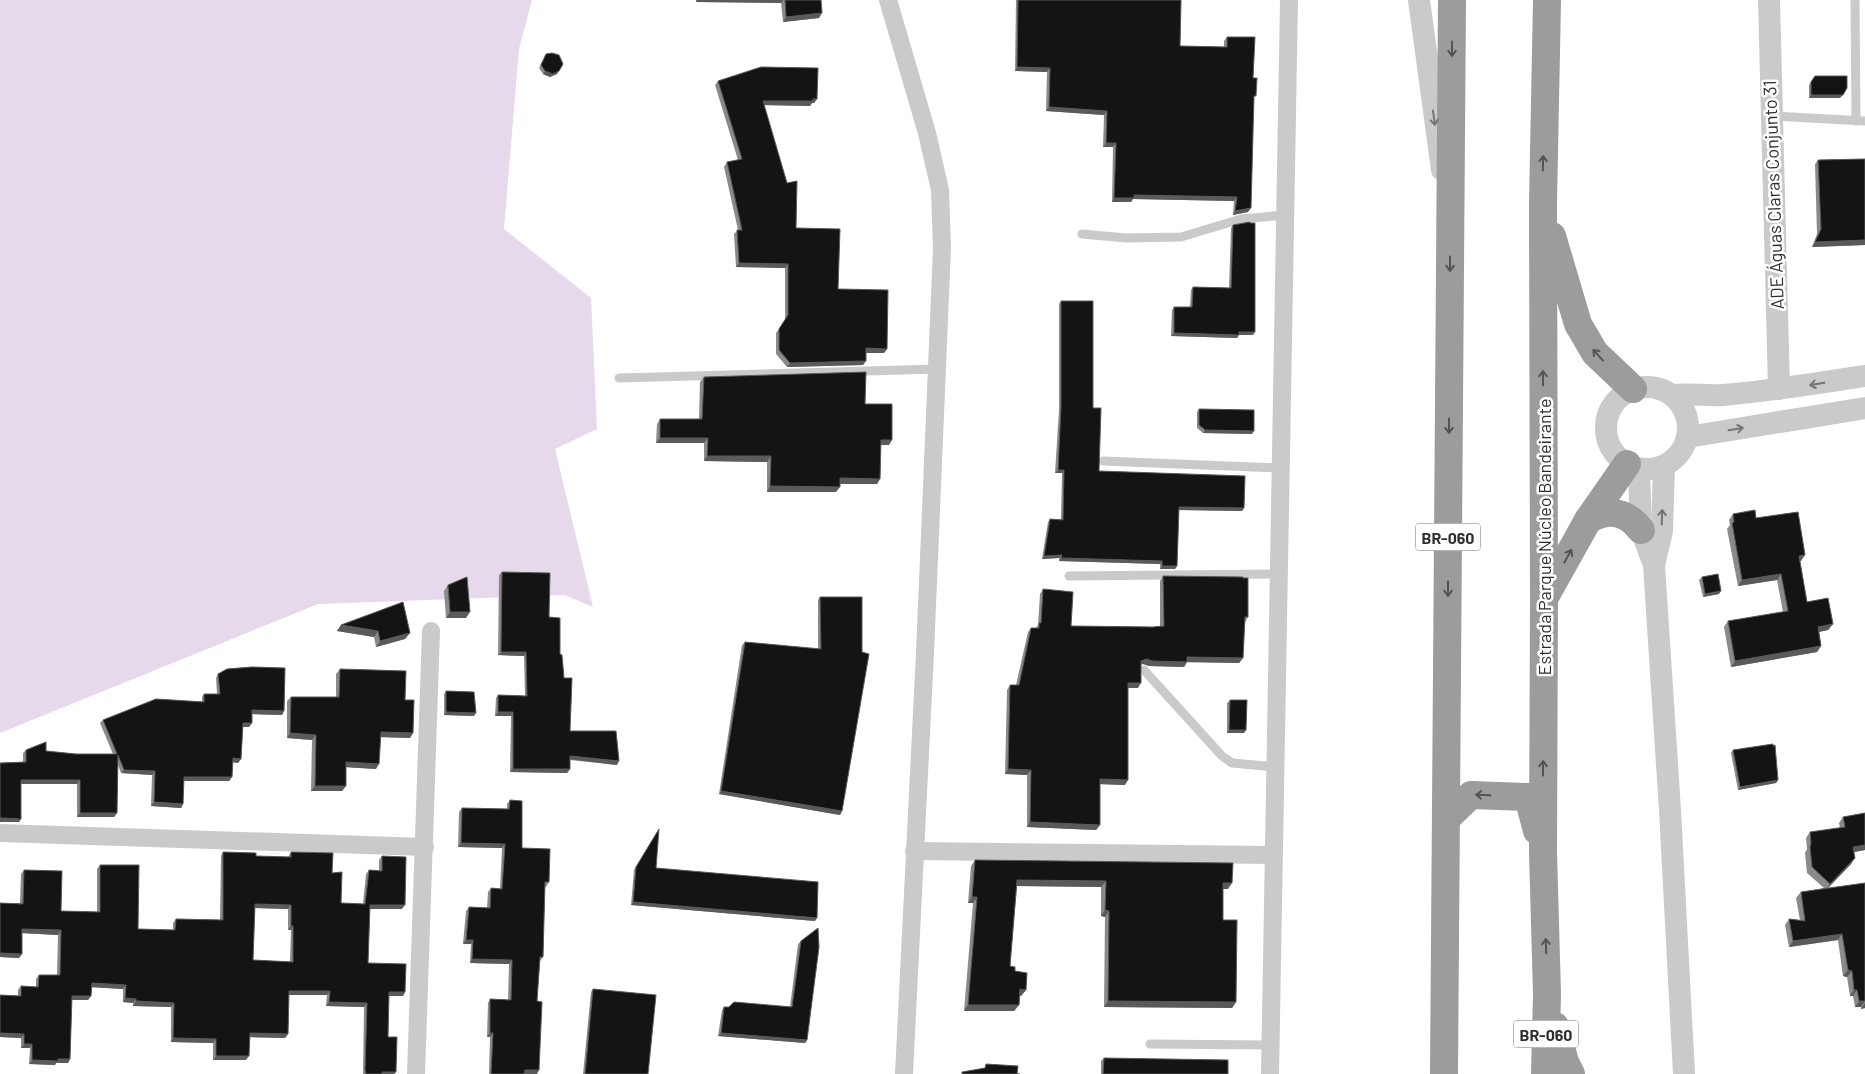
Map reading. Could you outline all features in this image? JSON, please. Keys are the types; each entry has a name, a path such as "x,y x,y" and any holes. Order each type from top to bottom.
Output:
{"highway":[{"name":"BR-060","path":"1444,1074 1452,0"},
{"name":"Estrada Parque Núcleo Bandeirante","path":"1545,1074 1547,994 1543,852 1543,203 1546,0"},
{"path":"1543,203 1578,324 1595,353 1633,390"},
{"path":"1544,598 1588,520 1633,466"},
{"path":"1588,520 1599,514 1617,513 1627,516 1641,530"},
{"path":"1446,819 1471,795 1528,797 1543,852"},
{"path":"1547,994 1565,1062 1571,1074"}],"street":[{"path":"888,0 927,133 940,190 942,248 925,654 904,1074"},
{"path":"1270,1074 1289,0"},
{"path":"1419,0 1427,71 1451,231"},
{"name":"ADE Águas Claras Conjunto 31","path":"1768,0 1779,389"},
{"path":"1673,395 1720,395 1779,389 1865,376"},
{"path":"1643,387 1654,387 1673,395 1681,404 1686,414 1688,425 1688,437 1683,449 1675,459 1664,466 1652,470 1633,466 1618,457 1611,447 1606,425 1614,403 1623,395 1643,387"},
{"path":"1688,437 1865,408"},
{"path":"1633,466 1641,530 1654,565 1670,810 1684,1074"},
{"path":"1654,565 1662,532 1664,466"},
{"path":"416,1074 431,631"},
{"path":"0,833 425,847"},
{"path":"914,852 1274,855"}],"lane":[{"path":"1771,116 1860,121 1855,0"},
{"path":"1082,234 1126,238 1181,237 1240,219 1286,215"},
{"path":"619,378 937,368"},
{"path":"1103,461 1281,468"},
{"path":"1069,576 1279,574"},
{"path":"1144,670 1222,756 1232,763 1276,767"},
{"path":"1150,1044 1270,1044"}],"shaded area":[{"path":"0,0 532,0 519,49 504,229 591,298 597,429 555,449 593,607 564,595 318,604 0,733"}],"building":[{"path":"785,0 821,0 822,13 786,17"},
{"path":"1018,0 1181,0 1180,46 1227,47 1227,37 1255,37 1253,78 1257,78 1256,96 1254,96 1251,208 1235,211 1237,197 1134,195 1134,198 1114,198 1116,143 1106,143 1107,111 1049,107 1050,68 1017,67"},
{"path":"546,54 559,55 563,64 559,71 553,74 545,71 541,65"},
{"path":"761,67 818,68 817,99 813,99 813,101 763,101 787,183 797,181 796,228 840,229 838,289 888,290 887,349 866,348 866,361 790,363 779,350 779,329 788,315 788,264 739,263 737,230 742,230 727,162 742,159 718,81"},
{"path":"1815,76 1847,76 1847,88 1843,95 1811,95 1811,82"},
{"path":"1865,159 1865,240 1815,242 1821,229 1818,160"},
{"path":"1255,223 1255,332 1239,332 1239,335 1174,333 1174,307 1192,307 1193,287 1231,288 1233,225"},
{"path":"1061,301 1093,301 1093,408 1101,408 1099,471 1245,476 1244,508 1179,507 1177,566 1162,566 1162,561 1061,558 1062,555 1044,556 1050,519 1063,520 1064,470 1058,470 1061,407"},
{"path":"866,372 865,404 892,404 892,440 881,440 880,479 840,478 840,487 770,486 771,456 707,456 708,438 660,438 660,419 702,419 704,377"},
{"path":"1199,409 1254,410 1254,431 1205,430 1199,425"},
{"path":"1755,510 1756,518 1798,512 1805,555 1799,556 1807,602 1828,598 1833,624 1818,627 1821,646 1735,661 1728,621 1788,611 1781,574 1742,580 1732,523 1734,522 1733,514"},
{"path":"502,572 550,573 549,617 560,618 560,654 562,655 564,678 572,678 570,731 616,731 619,761 570,756 570,769 513,769 513,712 498,712 498,695 527,696 526,652 501,652"},
{"path":"1718,574 1721,591 1705,594 1702,577"},
{"path":"1163,576 1248,578 1248,617 1245,617 1243,658 1187,657 1187,662 1152,661 1147,659 1141,661 1141,683 1128,683 1128,780 1100,779 1100,825 1030,822 1031,770 1008,769 1010,685 1019,685 1031,628 1039,628 1039,623 1041,623 1043,589 1073,592 1071,626 1164,626"},
{"path":"467,577 470,612 450,612 448,585"},
{"path":"820,597 862,597 862,652 869,654 842,811 721,791 745,642 821,649"},
{"path":"403,602 410,633 380,641 378,631 341,625"},
{"path":"252,667 285,668 284,711 252,710 252,723 243,723 241,759 233,758 232,777 184,777 183,804 154,802 155,771 124,770 118,755 117,813 80,813 80,780 21,780 21,819 0,818 0,763 26,762 26,750 46,742 46,751 76,754 117,754 103,720 156,699 204,702 204,694 220,694 218,674 227,669"},
{"path":"340,669 406,671 405,700 414,700 413,733 381,732 379,764 346,762 346,786 315,786 316,735 290,733 291,697 339,697"},
{"path":"446,691 474,692 476,713 446,712"},
{"path":"1230,700 1247,700 1246,730 1229,730"},
{"path":"1773,744 1773,746 1775,745 1778,780 1740,787 1733,750"},
{"path":"510,800 522,801 522,848 550,849 549,882 545,882 543,957 540,957 537,1001 542,1002 539,1070 525,1070 524,1074 491,1074 493,1033 490,1033 490,999 511,1000 512,960 472,959 473,940 466,940 469,907 490,908 491,888 502,889 505,844 461,843 462,808 509,809"},
{"path":"1865,813 1865,845 1853,847 1855,858 1830,884 1812,867 1810,832 1845,827 1843,817"},
{"path":"659,829 656,868 818,882 817,918 633,902 636,867"},
{"path":"223,852 256,853 256,856 291,857 291,852 333,853 332,873 342,872 341,903 365,904 369,870 382,871 382,856 406,857 405,905 370,905 368,963 406,964 405,992 389,992 388,1037 397,1037 396,1072 366,1074 367,1003 329,1002 330,991 289,991 288,1034 250,1033 249,1056 216,1056 216,1039 173,1038 174,1003 136,1001 136,999 125,998 126,985 92,983 91,996 72,996 70,1059 58,1059 58,1061 32,1060 32,1044 24,1044 24,1034 0,1033 0,995 21,996 21,986 38,987 39,975 60,975 61,930 22,929 22,954 0,953 0,903 23,904 24,870 62,871 61,911 100,912 100,865 139,865 138,929 175,930 176,919 223,920","holes":["255,904 291,905 293,962 253,960"]},
{"path":"975,860 1233,863 1232,883 1223,883 1223,920 1237,920 1236,1002 1108,1001 1109,911 1105,910 1106,881 1017,880 1010,966 1015,967 1015,971 1027,973 1026,990 1020,989 1019,1005 968,1005 977,897 972,897"},
{"path":"1865,883 1865,1001 1859,1001 1857,990 1854,990 1852,971 1848,970 1842,934 1793,941 1789,919 1805,921 1801,892"},
{"path":"818,928 819,947 807,1040 721,1033 724,1007 729,1007 734,1002 792,1007 801,941"},
{"path":"593,989 656,995 648,1074 585,1074"},
{"path":"1104,1058 1228,1060 1228,1074 1103,1074"},
{"path":"986,1064 1018,1066 1017,1074 962,1074 962,1072 985,1068"}]}
